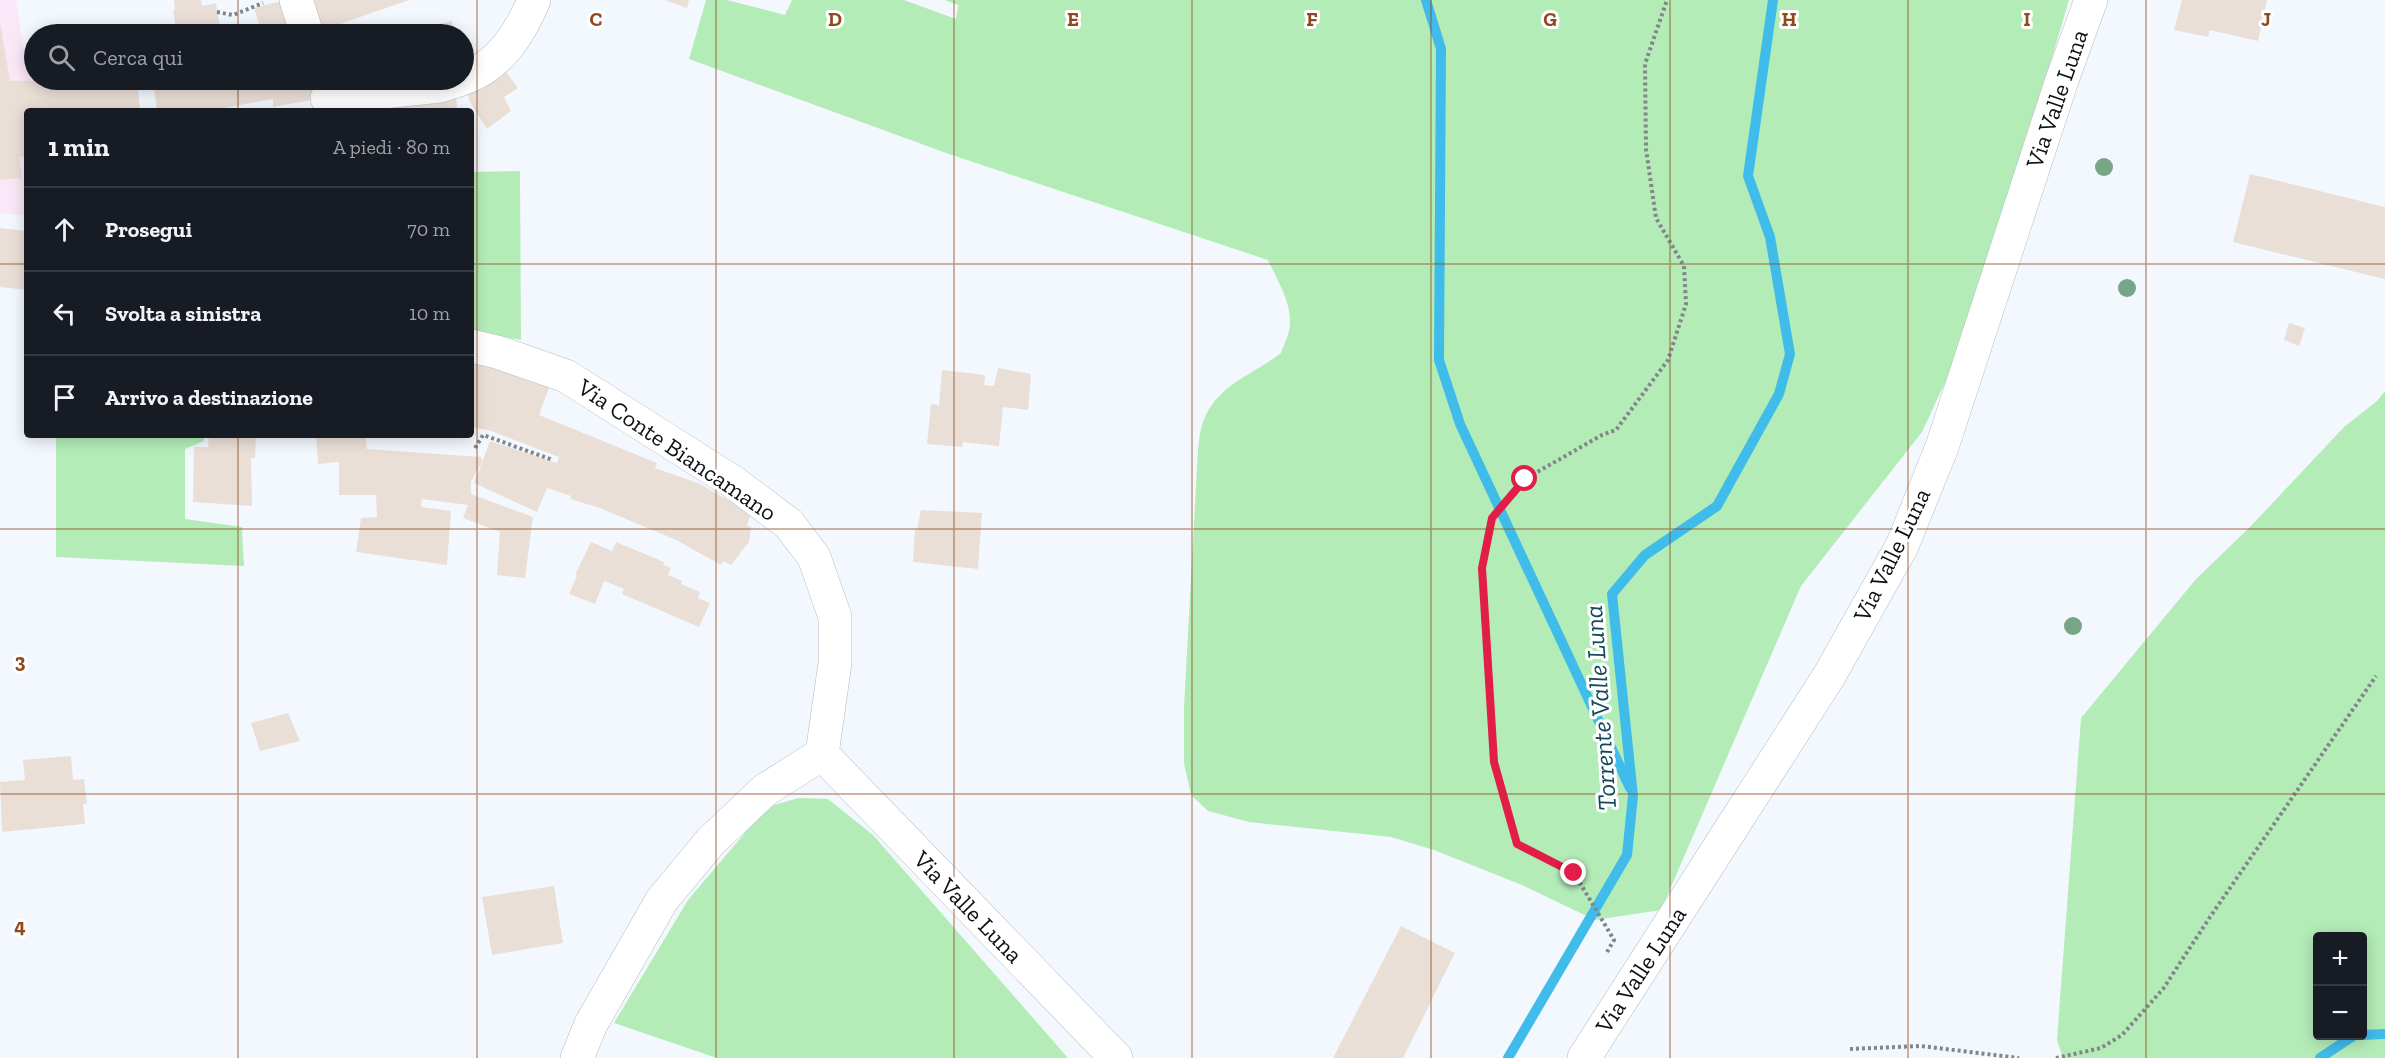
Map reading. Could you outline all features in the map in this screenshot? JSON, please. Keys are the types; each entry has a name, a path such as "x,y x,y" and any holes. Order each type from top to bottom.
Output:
{"street":[{"path":"296,0 304,24"},
{"path":"474,75 504,53 524,25 534,0"},
{"name":"Via Valle Luna","path":"1584,1058 1829,676 1902,546 1942,447 2058,92 2091,0"},
{"path":"326,96 394,90"},
{"name":"Via Conte Biancamano","path":"474,347 566,376 733,482 789,524 814,558 836,617 835,663 822,754"},
{"path":"577,1058 591,1024 662,900 711,841 765,790 822,754"},
{"name":"Via Valle Luna","path":"822,754 1116,1058"}],"path":[{"path":"1603,960 1614,940 1574,873 1517,844 1494,762 1482,568 1492,518 1525,479 1602,435 1616,430 1668,360 1686,304 1684,266 1656,218 1646,148 1645,74 1645,64 1667,0"},
{"path":"217,12 233,15 242,13 250,7"},
{"path":"475,448 483,435 553,460"},
{"path":"2056,1058 2101,1048 2122,1035 2163,989 2376,676"},
{"path":"1850,1049 1921,1046 2019,1058"}],"shaded area":[{"path":"0,0 16,0 24,51 24,90 138,90 140,108 24,108 24,216 0,213"}],"green space":[{"path":"706,0 727,0 785,15 792,0 904,0 956,19 958,5 945,0 2069,0 2015,183 1957,357 1922,432 1801,586 1661,910 1595,920 1522,885 1434,850 1391,837 1249,822 1208,811 1191,795 1184,763 1184,707 1199,439 1203,422 1217,399 1236,382 1281,353 1287,338 1290,315 1283,291 1268,260 949,154 689,59"},
{"path":"520,171 521,340 474,332 474,172"},
{"path":"2385,391 2385,1058 2063,1058 2057,1040 2081,718 2196,579 2251,526 2344,427 2377,401"},
{"path":"56,438 204,438 204,441 185,449 185,519 242,527 244,566 56,557"},
{"path":"799,798 828,799 873,835 1068,1058 717,1058 614,1023 688,900 767,807"}],"building":[{"path":"174,0 201,0 202,6 216,3 219,24 175,24 173,11 175,10"},
{"path":"285,0 296,24 259,24 254,8"},
{"path":"303,0 409,0 340,24 311,24"},
{"path":"665,0 689,0 687,8"},
{"path":"2182,0 2267,0 2258,41 2210,30 2208,37 2174,30"},
{"path":"0,23 10,81 24,81 24,90 138,90 140,108 24,108 24,156 19,157 22,178 0,180"},
{"path":"498,61 518,88 504,97 511,111 487,129 470,102 466,90 474,90 474,78"},
{"path":"154,90 315,90 317,99 273,107 273,99 224,108 157,108"},
{"path":"456,90 457,108 357,108"},
{"path":"2250,174 2385,207 2385,279 2233,242"},
{"path":"0,228 24,231 24,290 0,287"},
{"path":"2289,323 2305,328 2299,346 2284,340"},
{"path":"474,360 552,379 539,415 657,463 655,468 698,483 751,513 747,526 751,527 749,542 731,565 723,561 721,565 676,540 547,488 537,512 474,483 490,441 557,463 559,457 491,431 474,427"},
{"path":"998,368 1031,374 1028,410 1003,407 999,446 963,442 962,447 927,444 931,404 939,405 942,370 985,375 984,385 994,386"},
{"path":"209,438 256,438 255,458 251,458 252,506 193,502 194,447 208,447"},
{"path":"316,438 365,438 367,449 481,457 482,462 471,482 471,494 533,517 525,578 497,575 500,532 463,518 468,505 422,499 421,507 451,511 447,565 356,552 361,518 377,517 376,495 339,495 339,462 318,464"},
{"path":"921,510 982,513 978,569 913,562 915,530 917,530"},
{"path":"591,542 612,551 616,542 664,562 663,565 671,568 668,575 682,581 681,584 700,592 698,598 710,603 699,627 622,594 624,589 604,581 595,604 569,594 577,576 575,575"},
{"path":"288,713 300,741 260,751 251,723"},
{"path":"71,756 73,780 84,779 87,804 83,804 85,824 2,832 0,782 25,780 23,760"},
{"path":"554,886 563,943 492,955 482,897"},
{"path":"1401,926 1455,953 1403,1058 1333,1058"}],"waterway":[{"path":"1426,0 1441,49 1439,360 1460,424 1630,788"},
{"name":"Torrente Valle Luna","path":"1508,1058 1627,855 1633,796 1612,594 1645,555 1717,506 1779,394 1790,354 1770,237 1748,176 1773,0"},
{"path":"2367,1035 2385,1034"},
{"path":"2320,1058 2347,1040"}],"route":[{"path":"1525,479 1492,518 1482,568 1494,762 1517,844 1574,873"}]}
